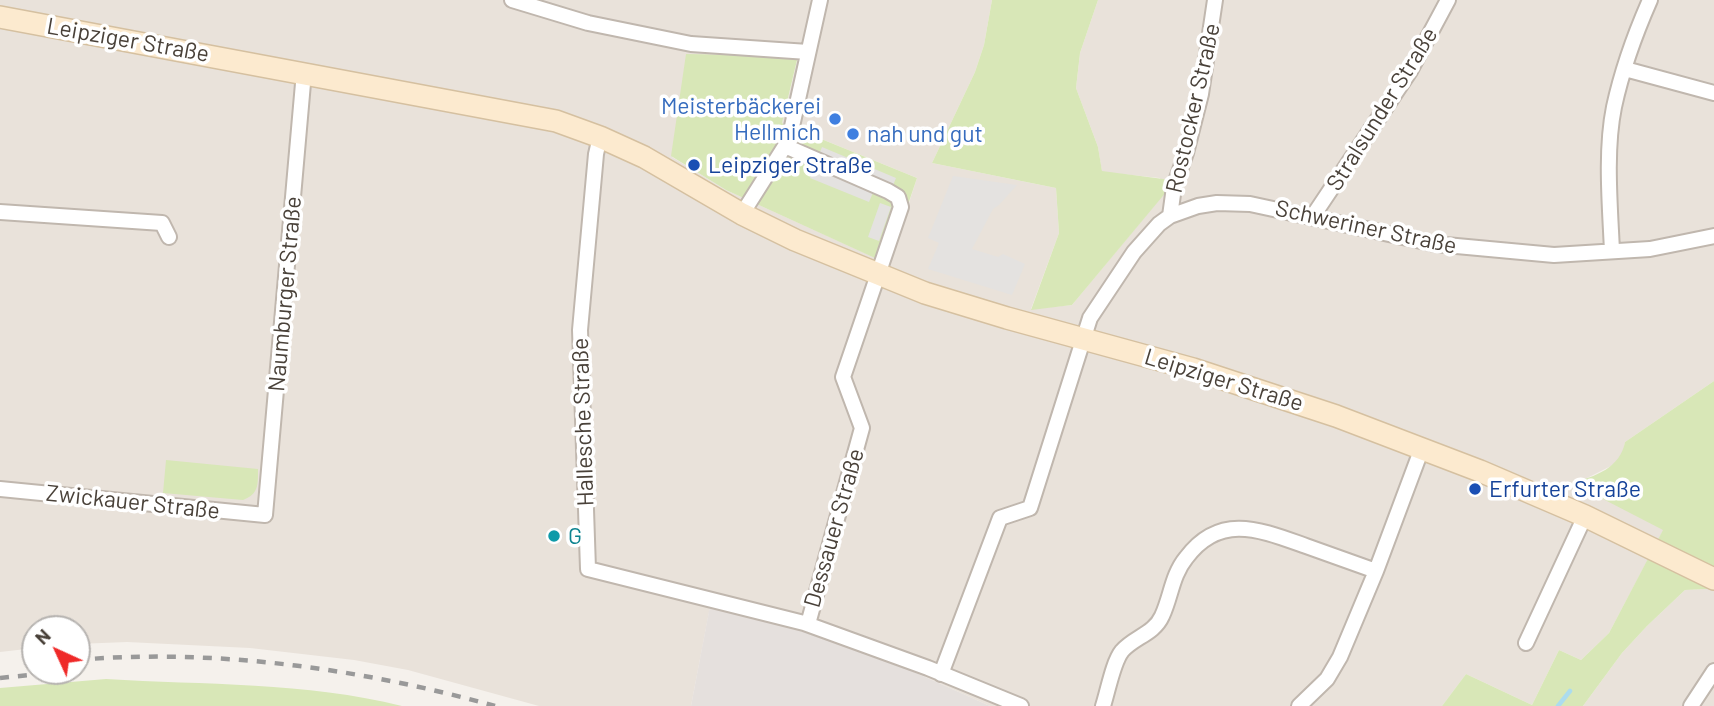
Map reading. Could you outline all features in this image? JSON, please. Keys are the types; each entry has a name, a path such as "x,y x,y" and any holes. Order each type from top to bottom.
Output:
{"main road":[{"name":"Leipziger Straße","path":"0,17 556,121 644,157 742,215 878,274 937,296 1267,392 1422,448 1585,516 1714,579"}],"street":[{"path":"512,0 548,5 613,29 691,44 808,52"},
{"path":"742,215 785,146 791,131 820,0"},
{"name":"Rostocker Straße","path":"1170,216 1174,187 1201,94 1215,0"},
{"name":"Stralsunder Straße","path":"1313,216 1410,71 1448,0"},
{"path":"1612,251 1610,194 1614,108 1638,28 1650,0"},
{"path":"1625,69 1714,93"},
{"name":"Naumburger Straße","path":"265,515 304,72"},
{"name":"Hallesche Straße","path":"600,137 596,154 580,330 588,569 806,624"},
{"name":"Dessauer Straße","path":"785,146 888,191 898,197 901,207 843,377 862,428 806,624"},
{"name":"Schweriner Straße","path":"942,674 1000,518 1030,508 1090,318 1134,252 1170,216 1198,205 1250,204 1415,240 1475,249 1554,254 1650,249 1714,236"},
{"path":"0,212 162,223 169,237"},
{"path":"1299,706 1327,679 1340,657 1376,572 1422,448"},
{"name":"Zwickauer Straße","path":"0,489 265,515"},
{"path":"1527,643 1585,516"},
{"path":"1103,706 1120,653 1154,628 1161,617 1176,573 1198,544 1211,534 1231,528 1259,530 1376,572"},
{"path":"806,624 1021,706"},
{"path":"1691,706 1714,671"}],"shaded area":[{"path":"0,0 992,0 984,45 975,72 932,163 1056,188 1059,233 1031,309 1072,305 1166,191 1160,178 1102,172 1098,147 1076,88 1080,53 1098,0 1714,0 1714,381 1625,442 1623,454 1617,463 1573,483 1664,529 1609,633 1581,660 1559,650 1532,705 1466,674 1442,706 990,706 914,672 826,638 710,607 691,706 539,706 408,670 354,660 250,648 127,642 91,643 91,615 21,615 21,650 0,652","holes":["798,57 782,123 917,178 889,264 726,190 672,157"]},
{"path":"822,147 896,178 892,188 818,157"},
{"path":"816,165 875,188 869,202 810,178"},
{"path":"953,176 1017,185 993,209 972,249 998,257 1003,254 1025,264 1012,295 928,269 939,243 928,238"},
{"path":"880,203 891,207 879,241 868,237"},
{"path":"1714,585 1714,706 1583,706 1622,653 1685,590 1706,589"},
{"path":"710,606 826,638 914,672 990,706 691,706"}],"green space":[{"path":"992,0 1098,0 1080,53 1076,88 1098,147 1102,171 1171,180 1167,191 1072,305 1031,310 1059,233 1056,188 932,163 975,72 984,45"},
{"path":"686,54 798,56 782,123 917,178 888,264 726,190 671,156"},
{"path":"1714,381 1714,585 1707,589 1685,590 1622,653 1583,706 1442,706 1466,674 1532,705 1559,650 1581,660 1609,633 1663,530 1572,483 1606,470 1618,458 1625,442"},
{"path":"166,460 258,469 256,488 252,495 243,500 163,493"},
{"path":"91,680 292,688 402,706 0,706 0,688 91,685"}],"waterway":[{"path":"1558,706 1570,691"}],"railway":[{"path":"91,659 182,657 288,665 393,682 495,706"},
{"path":"0,678 21,676"}],"place":[{"name":"Meisterbäckerei Hellmich","path":"835,119"},
{"name":"nah und gut","path":"853,134"},
{"name":"Leipziger Straße","path":"694,165"},
{"name":"Erfurter Straße","path":"1475,489"},
{"name":"G","path":"554,536"}]}
